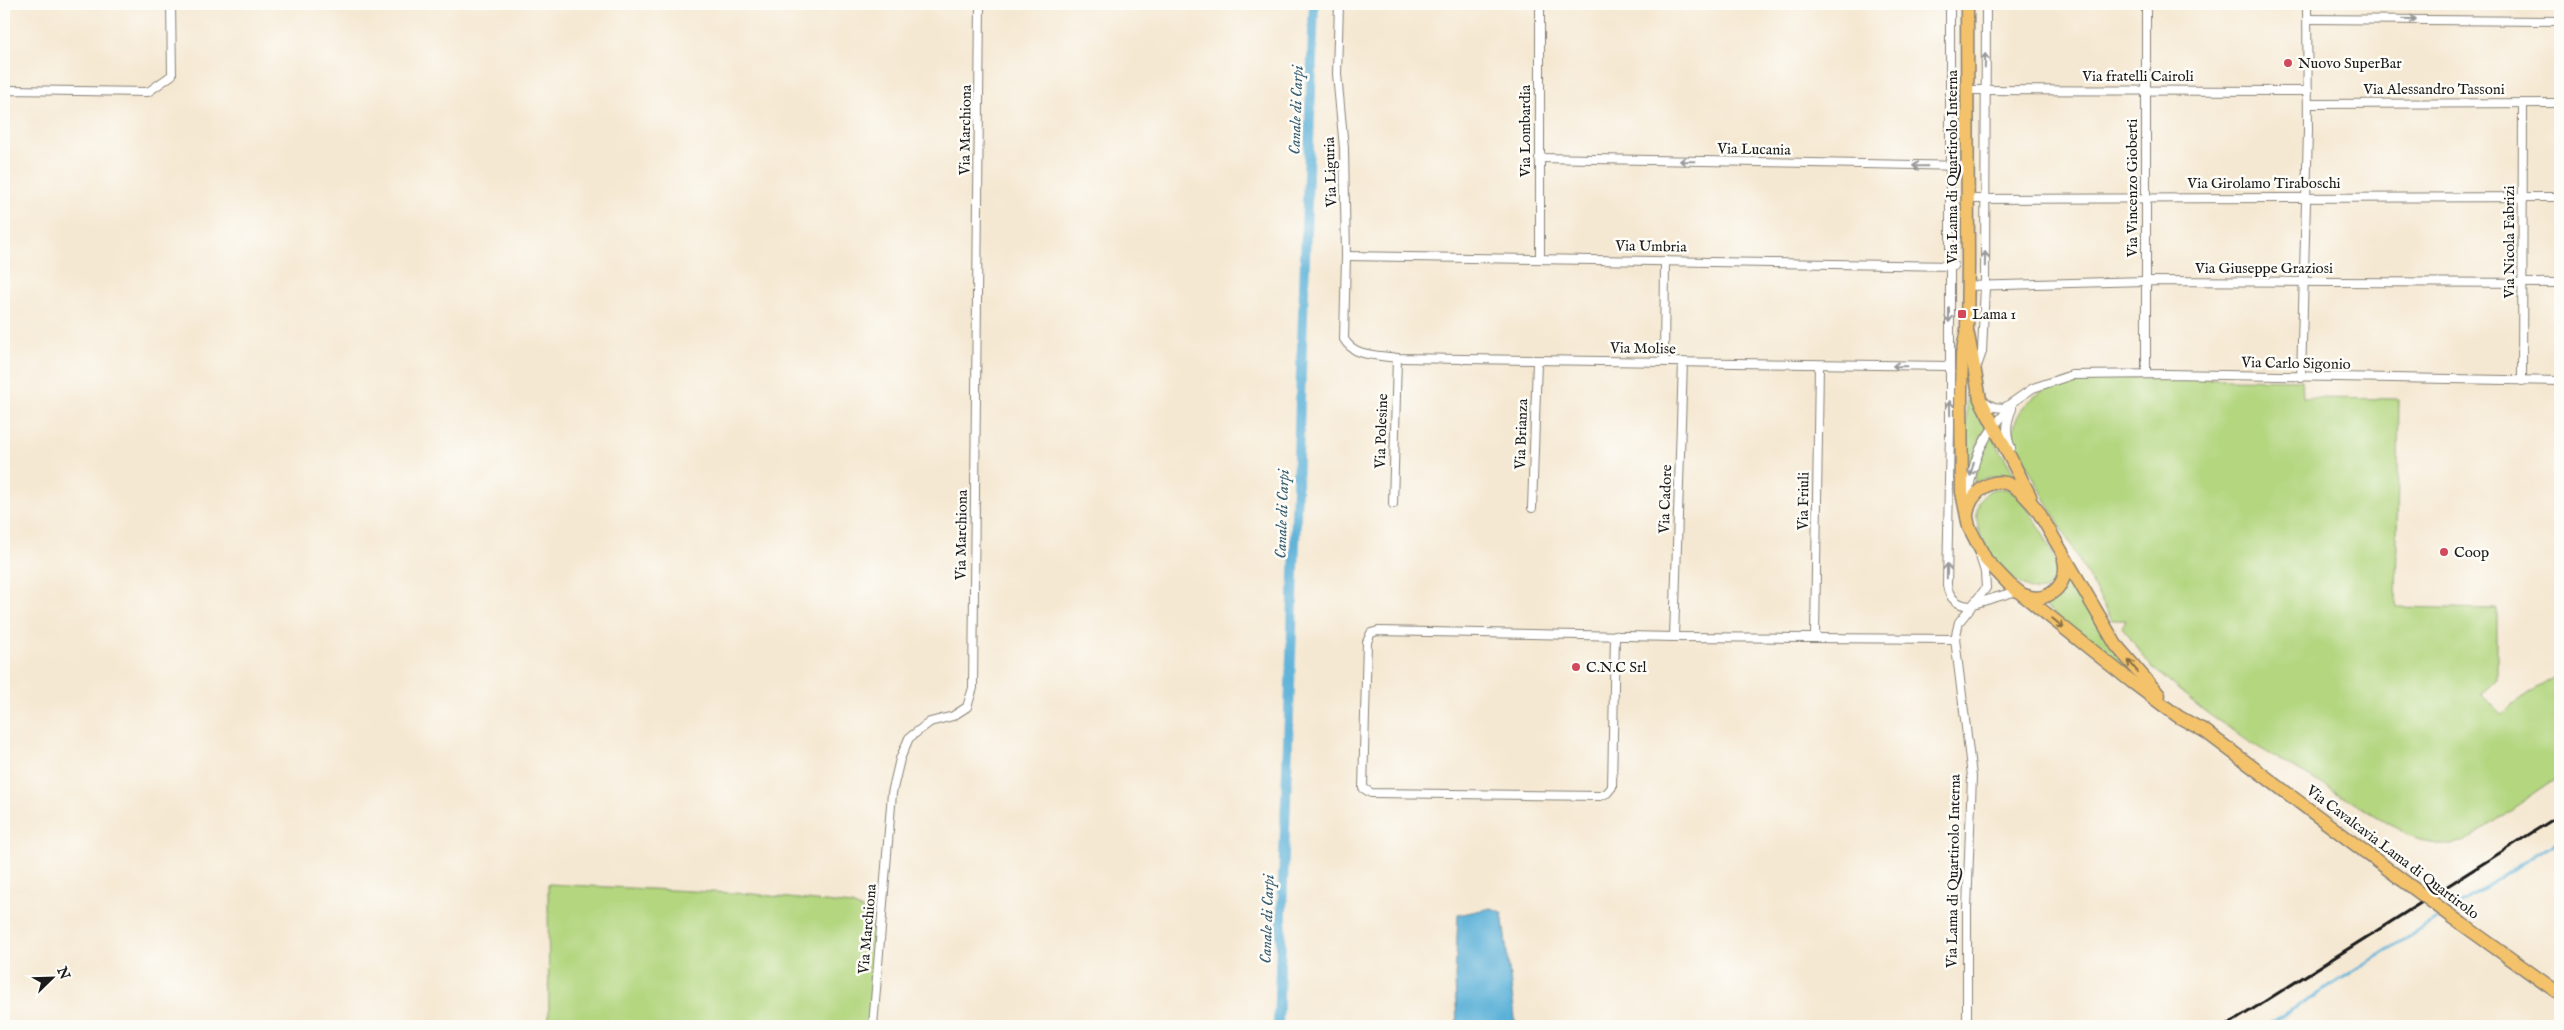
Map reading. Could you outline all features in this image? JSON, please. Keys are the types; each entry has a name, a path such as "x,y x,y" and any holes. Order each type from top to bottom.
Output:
{"main road":[{"name":"Via Lama di Quartirolo Interna","path":"1967,4 1969,199 1967,330 1974,376 1980,399 1992,426 2036,507"},
{"name":"Via Lama di Quartirolo Interna","path":"1967,330 1962,354 1961,391 1962,492 1967,517"},
{"name":"Via Cavalcavia Lama di Quartirolo","path":"2208,733 2179,717 2132,682 2018,592 1993,569 1976,544 1967,517 1971,500 1977,493 1989,485 2001,483 2019,491 2036,507 2060,552 2116,645 2135,670 2159,694 2401,879 2560,994"},
{"name":"Via Cavalcavia Lama di Quartirolo","path":"2018,592 2033,598 2041,598 2058,588 2065,573 2060,552"}],"street":[{"path":"4,96 9,90 148,92 172,75 171,4"},
{"name":"Via Marchiona","path":"874,1026 892,793 900,759 909,738 930,722 953,716 967,707 973,688 980,4"},
{"name":"Via Liguria","path":"1339,4 1337,74 1344,148 1346,256 1344,339"},
{"name":"Via Lombardia","path":"1540,4 1538,158 1540,258"},
{"path":"1950,4 1952,266 1947,585 1952,599 1962,606 2018,592"},
{"path":"1974,376 1982,352 1985,286 1986,4"},
{"name":"Via Vincenzo Gioberti","path":"2146,4 2146,373"},
{"path":"2301,378 2308,104 2307,4"},
{"path":"2308,19 2560,21"},
{"name":"Via fratelli Cairoli","path":"1968,90 2308,91"},
{"name":"Via Nicola Fabrizi","path":"2522,381 2524,103"},
{"name":"Via Alessandro Tassoni","path":"2308,104 2560,103"},
{"name":"Via Lucania","path":"1538,158 1968,166"},
{"name":"Via Girolamo Tiraboschi","path":"1969,199 2560,197"},
{"name":"Via Umbria","path":"1346,256 1952,266"},
{"path":"1664,260 1664,361"},
{"name":"Via Giuseppe Graziosi","path":"1968,286 2145,281 2560,283"},
{"name":"Via Molise","path":"1344,339 1349,348 1360,353 1397,358 1537,362 1664,361 1949,366"},
{"name":"Via Polesine","path":"1393,504 1397,358"},
{"name":"Via Brianza","path":"1532,508 1537,362"},
{"name":"Via Cadore","path":"1674,637 1684,362"},
{"name":"Via Friuli","path":"1815,637 1819,365"},
{"name":"Via Carlo Sigonio","path":"2021,397 2033,388 2052,380 2072,375 2146,373 2301,378 2560,381"},
{"path":"1967,517 1972,468 1992,426 2021,397"},
{"path":"1980,399 1994,407 2002,408 2021,397"},
{"path":"2021,397 2008,418 2006,433 2031,488 2036,507"},
{"name":"Via Lama di Quartirolo Interna","path":"1967,1026 1967,909 1972,776 1955,638 1959,622 1983,594 1986,582 1976,544"},
{"path":"1615,636 1612,787 1607,794 1600,796 1371,793 1363,788 1367,642 1371,634 1378,631 1674,637 1955,638"}],"green space":[{"path":"2084,377 2302,380 2303,398 2399,399 2396,607 2497,609 2497,679 2481,694 2501,715 2527,694 2557,676 2560,683 2560,776 2464,842 2453,845 2438,845 2409,835 2251,743 2207,713 2170,683 2150,665 2122,627 2126,620 2112,620 2014,442 2014,428 2018,416 2034,397 2058,384"},
{"path":"1967,395 1971,395 1986,426 1969,466 1966,464"},
{"path":"1991,434 2017,479 2015,481 1995,476 1974,483 1979,458"},
{"path":"1993,489 2007,489 2016,495 2031,514 2045,539 2058,570 2053,582 2046,589 2030,589 2015,581 2001,568 1989,551 1980,534 1977,516 1980,501"},
{"path":"2069,575 2135,679 2042,604 2061,593"},
{"path":"548,884 753,894 852,905 876,916 872,1026 549,1026"}],"water":[{"path":"1491,908 1502,912 1516,1026 1457,1026 1455,979 1458,915"}],"waterway":[{"name":"Canale di Carpi","path":"1278,1026 1314,4"},
{"path":"2448,911 2560,839"},
{"path":"2266,1026 2443,915"}],"railway":[{"path":"2226,1026 2560,815"}],"place":[{"name":"Nuovo SuperBar","path":"2288,63"},
{"name":"Lama 1","path":"1962,314"},
{"name":"Coop","path":"2444,552"},
{"name":"C.N.C Srl","path":"1576,667"}]}
